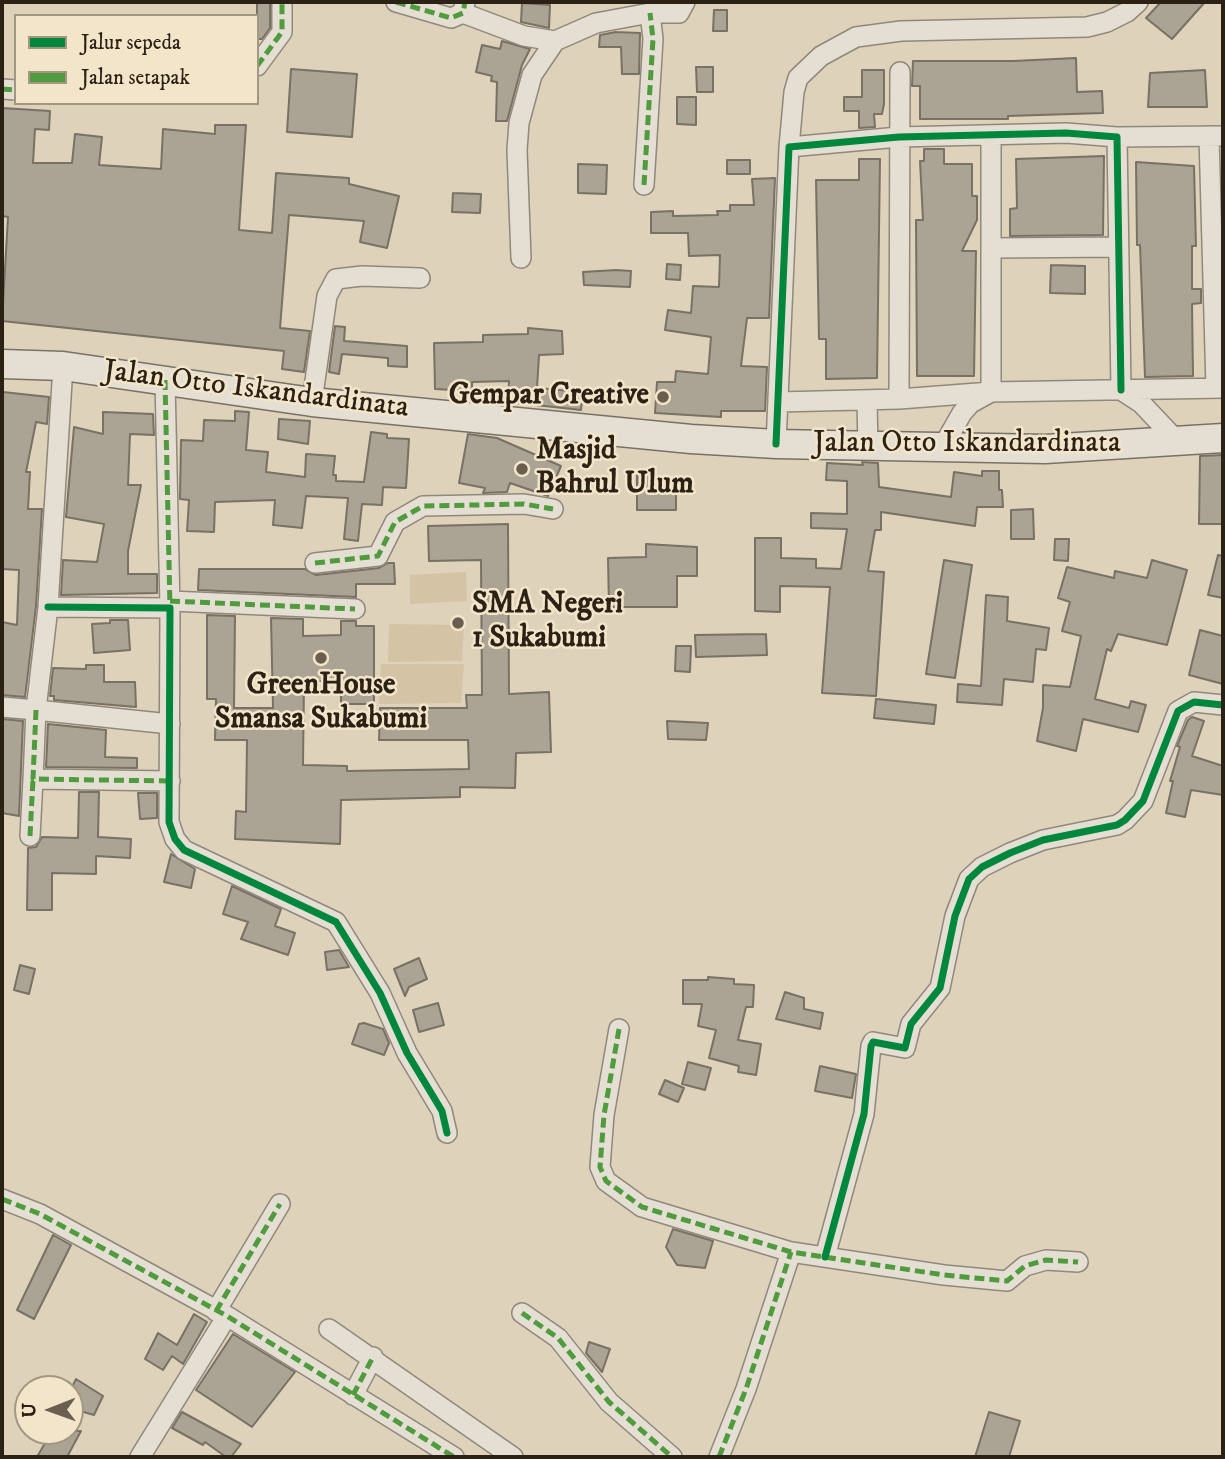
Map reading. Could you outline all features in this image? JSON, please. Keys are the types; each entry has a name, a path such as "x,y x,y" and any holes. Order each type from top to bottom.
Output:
{"main road":[{"name":"Jalan Otto Iskandardinata","path":"2,364 63,366 312,402 691,439 868,447 1045,449 1223,438"}],"street":[{"path":"259,62 282,32 282,2"},
{"path":"397,2 451,19 464,7 524,36 555,41"},
{"path":"521,258 517,150 519,123 532,75 555,41 596,23 650,13 679,13 685,2"},
{"path":"776,444 789,147 794,92 798,78 811,63 847,41 874,33 1087,27 1107,22 1138,2"},
{"path":"645,185 653,39 650,13"},
{"path":"900,72 900,400"},
{"path":"779,402 900,400 991,392 1220,388 1216,136 1117,137 1066,133 899,137 789,147"},
{"path":"991,136 991,392"},
{"path":"1117,137 1121,390"},
{"path":"992,248 1118,247"},
{"path":"312,402 327,296 336,279 362,276 420,278"},
{"path":"30,836 36,710 48,607 63,366"},
{"path":"164,380 170,605 170,830 184,849 328,916 343,930 380,993 407,1053 442,1111 447,1133"},
{"path":"1121,390 1141,403 1177,441"},
{"path":"942,448 962,413 971,403 991,392"},
{"path":"867,401 868,447"},
{"path":"315,563 378,556 395,522 423,506 524,505 553,509"},
{"path":"48,607 170,605 355,609"},
{"path":"825,1258 864,1114 871,1046 873,1042 905,1048 911,1024 940,988 958,906 969,878 982,867 1043,840 1117,825 1125,820 1143,801 1178,711 1194,702 1223,705"},
{"path":"2,707 170,724"},
{"path":"33,779 170,781"},
{"path":"619,1029 599,1156 606,1181 624,1195 655,1212 791,1252 1007,1281 1025,1266 1046,1260 1078,1262"},
{"path":"2,1199 40,1214 221,1313 454,1457"},
{"path":"141,1457 279,1204"},
{"path":"719,1457 746,1389 791,1252"},
{"path":"522,1313 558,1338 609,1402 643,1435 672,1457"},
{"path":"328,1329 373,1357 513,1457"},
{"path":"353,1395 373,1357"}],"shaded area":[{"path":"466,572 467,601 410,604 410,575"},
{"path":"389,624 464,625 462,661 388,662"},
{"path":"381,664 464,664 461,703 379,704"}],"building":[{"path":"257,2 270,2 270,28 262,39 259,39"},
{"path":"1161,2 1205,2 1172,39 1146,18"},
{"path":"522,3 550,5 549,28 521,22"},
{"path":"714,10 727,10 727,31 713,31"},
{"path":"616,32 640,33 639,74 622,74 621,47 599,47 600,35"},
{"path":"502,41 530,49 522,65 507,121 496,121 497,82 491,81 492,76 476,72 482,45 500,49"},
{"path":"1076,58 1077,92 1102,91 1103,113 1008,116 1008,119 920,119 920,86 912,86 913,61"},
{"path":"696,67 713,67 713,92 697,92"},
{"path":"291,69 357,74 352,137 287,132"},
{"path":"862,70 884,70 884,104 882,114 874,114 875,127 859,128 859,111 844,111 844,97 862,97"},
{"path":"1205,70 1207,107 1148,107 1150,73"},
{"path":"677,97 696,97 696,125 677,124"},
{"path":"2,108 50,111 49,130 35,129 33,163 72,163 75,134 102,137 99,165 161,169 163,129 215,134 215,125 246,125 239,230 272,233 276,173 349,178 349,184 399,196 387,248 360,242 364,221 289,215 280,328 310,331 304,372 282,369 284,351 2,321 8,217 2,216"},
{"path":"924,149 944,149 944,164 972,164 972,196 977,196 977,220 962,251 976,251 974,376 917,376 916,220 923,220 920,161 924,161"},
{"path":"1104,156 1103,235 1010,236 1010,209 1017,208 1016,159"},
{"path":"859,159 880,159 877,378 826,379 826,339 819,339 816,180 859,180"},
{"path":"727,160 750,160 750,174 727,174"},
{"path":"1136,162 1194,166 1196,246 1192,246 1192,289 1201,289 1201,303 1192,304 1193,376 1145,377 1140,245 1137,245"},
{"path":"578,164 607,165 606,194 578,193"},
{"path":"775,178 769,318 747,318 741,366 767,367 765,411 721,411 721,417 655,413 657,382 675,382 676,371 708,374 711,337 665,330 668,310 691,313 693,286 719,287 720,255 689,256 688,233 651,233 651,212 673,211 673,216 718,215 717,211 730,211 730,205 754,205 752,179"},
{"path":"453,193 481,194 480,213 452,212"},
{"path":"667,264 681,265 680,280 666,279"},
{"path":"1051,265 1085,266 1085,294 1050,293"},
{"path":"631,271 630,287 584,285 583,272"},
{"path":"335,326 345,327 344,341 407,346 407,367 388,366 388,358 342,354 339,374 329,372"},
{"path":"528,328 562,331 563,354 539,355 537,388 583,392 581,410 508,402 509,381 472,382 472,391 435,389 434,343 483,342 483,335 528,334"},
{"path":"3,392 49,397 47,424 36,422 26,472 30,472 28,509 42,509 36,606 25,697 2,695 2,622 17,625 19,570 2,569"},
{"path":"235,411 249,412 246,450 268,452 266,472 305,477 306,454 335,456 333,475 336,475 336,481 364,482 371,432 387,434 387,438 409,439 406,488 383,487 382,505 362,504 358,541 344,539 348,498 306,496 302,528 273,525 275,500 215,502 214,532 187,531 189,500 180,499 181,440 203,441 204,420 235,421"},
{"path":"103,412 153,414 154,435 130,434 128,485 141,485 128,551 128,574 157,574 157,593 61,595 63,560 97,562 104,524 66,517 74,427 103,434"},
{"path":"279,419 310,421 308,444 278,439"},
{"path":"468,434 497,438 561,466 548,496 510,483 507,492 483,493 485,488 459,483"},
{"path":"1223,455 1223,524 1199,524 1200,456"},
{"path":"862,462 878,463 879,487 951,497 954,472 982,476 982,471 999,471 1003,507 977,507 975,526 881,512 881,530 875,530 868,571 884,572 876,696 822,693 830,587 780,586 780,612 755,611 755,538 781,538 781,558 816,559 816,568 841,569 847,529 811,528 811,513 847,514 847,481 826,480 827,463 863,465"},
{"path":"637,473 652,473 652,482 676,482 676,510 637,510"},
{"path":"1033,509 1034,539 1011,539 1011,510"},
{"path":"508,524 509,694 549,692 551,752 516,753 515,788 460,787 460,797 341,800 340,844 235,839 236,811 246,812 247,740 215,740 216,699 207,699 207,615 235,616 234,708 273,708 271,618 303,619 303,636 341,635 341,621 356,621 356,626 374,626 374,704 341,704 341,681 304,681 303,765 347,766 347,771 469,769 468,740 379,740 380,708 467,708 466,695 482,695 481,560 429,561 428,526"},
{"path":"1055,539 1069,539 1068,561 1054,560"},
{"path":"646,544 697,547 697,576 677,576 677,607 609,607 608,558 646,557"},
{"path":"1218,555 1223,556 1223,598 1208,595"},
{"path":"944,560 972,565 955,678 926,674"},
{"path":"1152,560 1187,570 1167,645 1118,634 1111,651 1107,649 1095,699 1129,708 1131,701 1146,705 1138,732 1083,719 1076,751 1037,741 1043,708 1043,685 1070,687 1081,636 1062,631 1070,602 1058,598 1067,567 1114,578 1115,571 1147,578"},
{"path":"394,563 395,584 356,584 356,597 198,590 199,569 305,569 316,575 379,568"},
{"path":"986,595 1008,597 1007,621 1049,628 1046,650 1036,649 1033,682 1004,679 1002,705 957,702 958,684 981,686"},
{"path":"110,620 128,620 130,650 94,653 92,624 110,623"},
{"path":"1200,630 1223,636 1223,684 1189,675"},
{"path":"766,634 767,655 696,657 695,635"},
{"path":"676,646 691,646 690,672 675,671"},
{"path":"86,665 104,665 104,682 135,682 136,707 54,700 54,696 50,696 53,668 86,669"},
{"path":"876,699 936,705 934,724 874,718"},
{"path":"1192,717 1204,721 1192,756 1223,766 1223,795 1191,790 1185,817 1166,813 1173,781 1170,781 1180,747 1177,746 1188,720"},
{"path":"2,719 23,721 19,816 2,813"},
{"path":"667,721 708,723 706,740 668,739"},
{"path":"48,724 106,730 105,757 137,758 137,768 46,767"},
{"path":"79,792 99,792 98,837 131,839 130,858 96,856 96,874 52,873 52,910 27,910 28,848 36,847 42,837 78,838"},
{"path":"138,793 157,793 157,818 140,819"},
{"path":"171,854 195,869 191,888 164,882"},
{"path":"232,886 281,909 275,926 295,933 288,955 241,939 248,922 223,914"},
{"path":"339,950 349,967 327,970 325,952"},
{"path":"419,958 427,979 409,987 405,996 394,969"},
{"path":"20,965 35,969 29,994 14,990"},
{"path":"708,977 734,979 734,984 754,985 753,1007 746,1007 738,1040 761,1044 756,1075 738,1072 739,1066 709,1058 716,1030 698,1026 702,1004 683,1004 683,980 708,980"},
{"path":"785,992 804,998 804,1009 823,1013 820,1029 776,1019"},
{"path":"438,1003 444,1025 419,1032 413,1010"},
{"path":"359,1024 383,1029 389,1043 384,1055 352,1044"},
{"path":"688,1062 711,1068 705,1090 682,1084"},
{"path":"820,1066 856,1074 852,1098 815,1091"},
{"path":"665,1080 684,1088 678,1102 659,1094"},
{"path":"673,1229 713,1241 705,1268 677,1265 666,1247"},
{"path":"53,1235 71,1245 34,1319 17,1310"},
{"path":"194,1314 207,1322 183,1364 172,1356 163,1370 145,1359 158,1333 177,1345"},
{"path":"233,1334 295,1372 252,1427 196,1390"},
{"path":"589,1342 610,1349 602,1372 586,1353"},
{"path":"84,1384 103,1396 94,1415 84,1412"},
{"path":"182,1412 241,1444 231,1457 226,1457 205,1442 203,1445 172,1428"},
{"path":"989,1412 1020,1421 1009,1457 975,1457"},
{"path":"44,1445 73,1445 67,1457 37,1457"}],"marked path":[{"path":"259,63 282,32 282,2"},
{"path":"396,2 451,18 463,13 465,2"},
{"path":"644,185 653,39 650,13"},
{"path":"2,89 14,90"},
{"path":"165,380 170,608"},
{"path":"315,563 378,556 395,522 423,506 524,504 553,509"},
{"path":"170,601 355,609"},
{"path":"36,710 33,779 170,781"},
{"path":"30,836 33,779"},
{"path":"619,1029 604,1115 600,1167 606,1181 642,1207 791,1252 944,1275 1007,1281 1025,1266 1046,1260 1078,1262"},
{"path":"2,1199 40,1214 227,1316 454,1457"},
{"path":"216,1311 280,1204"},
{"path":"719,1457 746,1389 791,1252"},
{"path":"522,1313 558,1338 609,1402 672,1457"},
{"path":"353,1395 373,1357"}],"cycle path":[{"path":"776,444 789,147 899,137 1066,133 1117,137 1121,390"},
{"path":"48,607 170,608 169,822 175,839 184,850 336,922 380,993 407,1053 442,1111 447,1133"},
{"path":"825,1257 864,1114 871,1046 873,1042 905,1048 911,1024 940,988 955,916 969,879 982,867 1043,840 1117,825 1125,820 1143,801 1178,711 1194,702 1223,705"}],"place":[{"name":"Gempar Creative","path":"663,397"},
{"name":"Masjid Bahrul Ulum","path":"522,469"},
{"name":"SMA Negeri 1 Sukabumi","path":"458,623"},
{"name":"GreenHouse Smansa Sukabumi","path":"321,658"}]}
